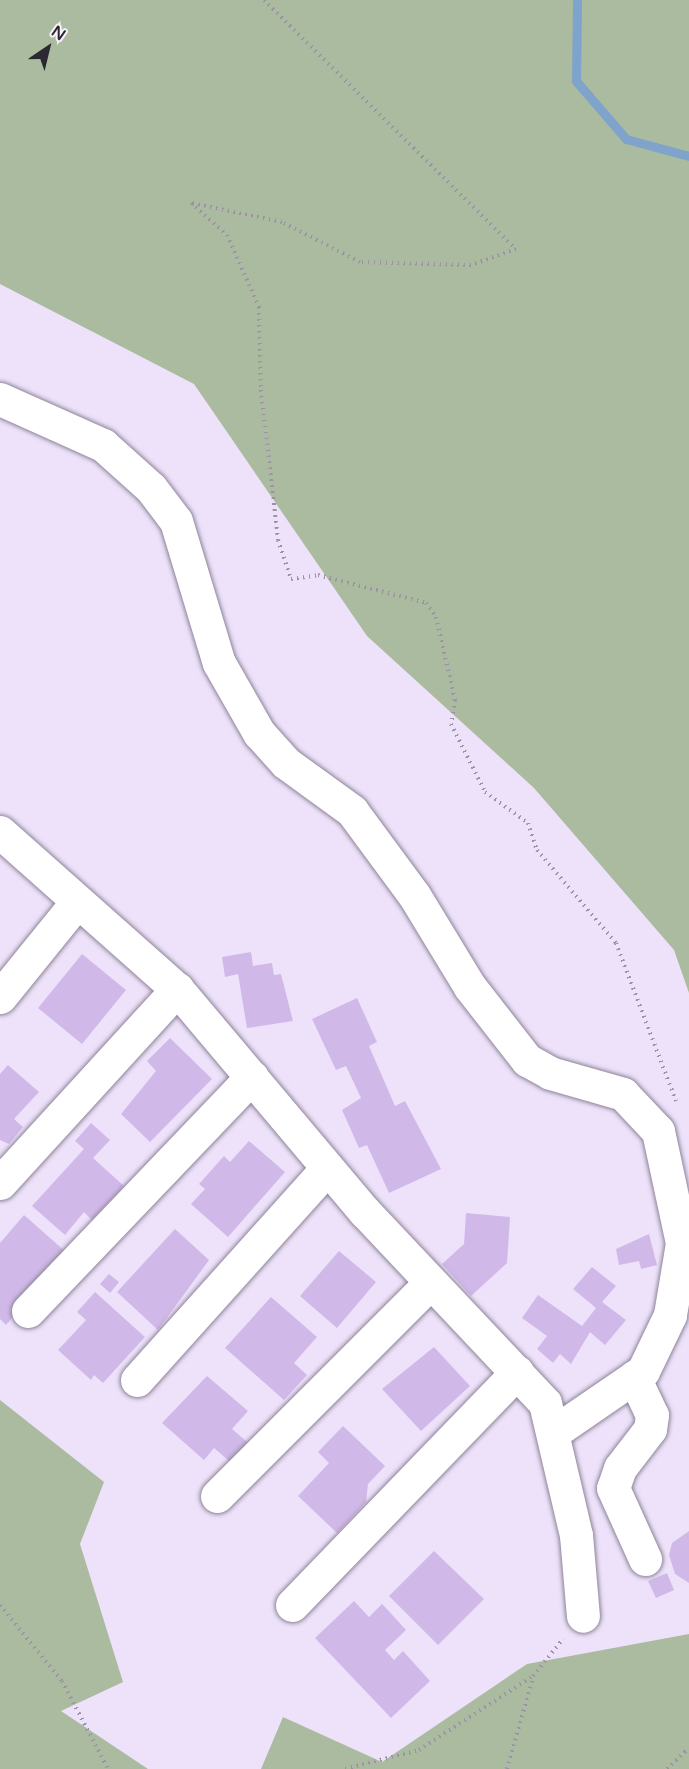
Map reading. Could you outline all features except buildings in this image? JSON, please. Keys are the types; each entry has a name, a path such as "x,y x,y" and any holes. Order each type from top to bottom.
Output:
{"street":[{"path":"0,399 103,444 151,488 176,521 219,663 260,734 286,764 352,811 414,895 470,987 527,1060 550,1073 623,1094 658,1131 682,1243 670,1315 643,1371 554,1432"},
{"path":"0,832 76,903 177,989 327,1167 430,1282 545,1404 554,1432 576,1535 582,1616"},
{"path":"0,997 76,903"},
{"path":"0,1183 177,989"},
{"path":"28,1311 252,1077"},
{"path":"137,1380 327,1167"},
{"path":"217,1496 430,1282"},
{"path":"292,1605 517,1372"},
{"path":"634,1377 652,1415 650,1429 620,1468 613,1488 645,1559"}],"path":[{"path":"264,0 516,249 471,265 360,262 282,222 191,203 227,235 259,307 261,390 278,540 291,579 318,574 426,603 436,617 455,700 451,724 485,792 528,823 537,850 616,943 681,1114"},
{"path":"0,1605 62,1681 95,1754 108,1769"},
{"path":"345,1769 419,1750 533,1676 582,1616"},
{"path":"507,1769 533,1676"},
{"path":"667,1769 689,1748"}],"green space":[{"path":"0,0 689,0 689,993 674,950 534,788 367,636 194,384 0,284"},
{"path":"0,1400 104,1482 80,1544 123,1682 61,1711 148,1769 0,1769"},
{"path":"689,1634 689,1769 261,1769 283,1717 382,1762 527,1664"}],"waterway":[{"path":"577,0 576,81 626,139 689,156"}]}
